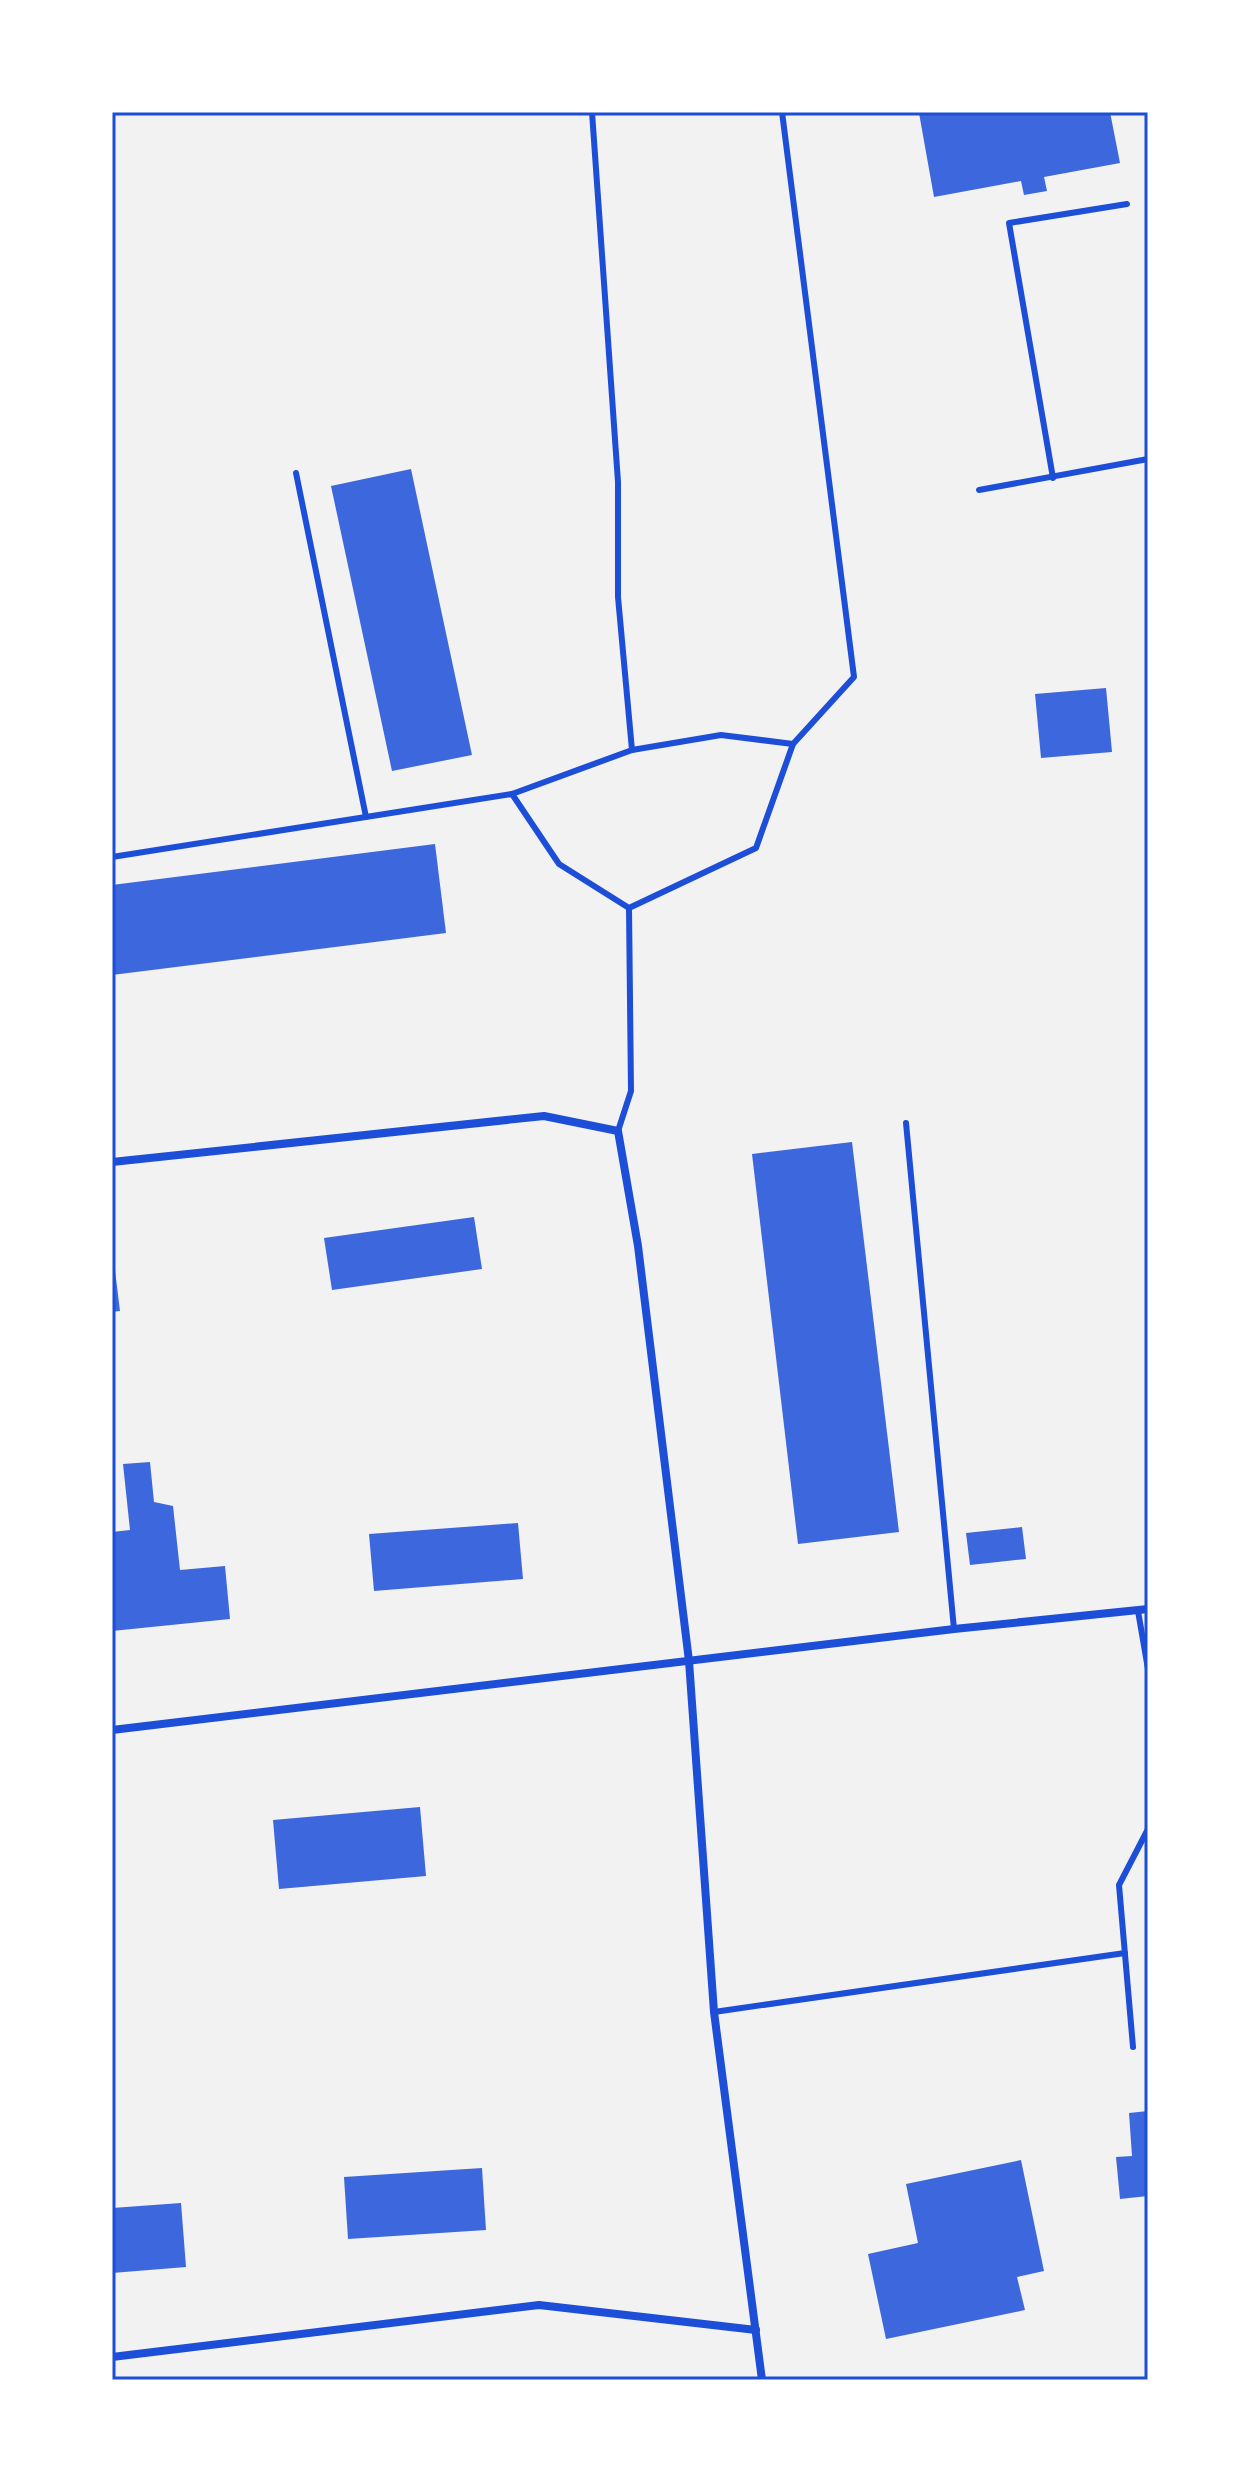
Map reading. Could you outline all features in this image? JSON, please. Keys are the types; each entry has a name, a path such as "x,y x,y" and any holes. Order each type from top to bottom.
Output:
{"street":[{"path":"112,1162 544,1116 618,1131 638,1246 689,1661 714,2012 762,2380"},
{"path":"112,1730 954,1629 1143,1610"},
{"path":"112,2357 539,2305 756,2330"}],"lane":[{"path":"592,112 618,482 618,597 632,750"},
{"path":"629,908 756,848 793,744 854,677 782,112"},
{"path":"1053,478 1009,223 1127,204"},
{"path":"979,490 1148,459"},
{"path":"296,473 366,817"},
{"path":"112,857 512,794 632,750 721,735 793,744"},
{"path":"512,794 559,864 629,908"},
{"path":"618,1131 631,1091 629,908"},
{"path":"906,1123 954,1629"},
{"path":"1143,1610 1148,1669"},
{"path":"1133,2047 1119,1885 1148,1829"},
{"path":"714,2012 1125,1953"}],"building":[{"path":"1110,112 1120,163 1044,177 1047,191 1024,195 1021,181 934,197 919,113"},
{"path":"411,469 472,755 392,771 331,486"},
{"path":"1106,688 1112,752 1041,758 1035,694"},
{"path":"435,844 446,933 112,975 112,885"},
{"path":"852,1142 899,1532 798,1544 752,1154"},
{"path":"474,1217 482,1269 332,1290 324,1238"},
{"path":"112,1262 120,1311 112,1312"},
{"path":"150,1462 154,1502 173,1506 180,1570 225,1566 230,1619 112,1631 112,1532 130,1530 123,1464"},
{"path":"518,1523 523,1579 374,1591 369,1534"},
{"path":"1022,1527 1026,1559 970,1565 966,1533"},
{"path":"420,1807 426,1876 279,1889 273,1820"},
{"path":"1148,2111 1148,2196 1120,2199 1116,2157 1132,2156 1129,2113"},
{"path":"1021,2160 1044,2271 1017,2277 1025,2310 886,2339 868,2254 918,2243 906,2184"},
{"path":"482,2168 486,2230 348,2239 344,2177"},
{"path":"181,2203 186,2267 112,2273 112,2208"}]}
